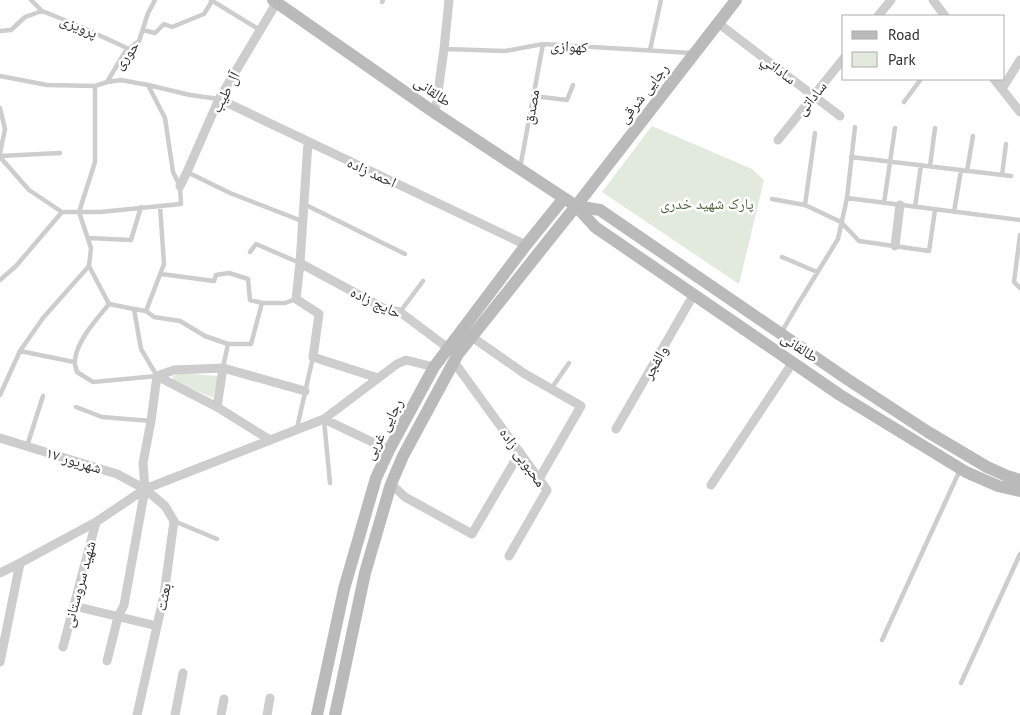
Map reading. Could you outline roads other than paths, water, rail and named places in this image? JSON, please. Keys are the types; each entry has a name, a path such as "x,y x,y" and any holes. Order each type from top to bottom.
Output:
{"street":[{"path":"435,113 449,0"},
{"name":"رجایی شرقی","path":"576,206 736,0"},
{"path":"879,15 887,0"},
{"path":"933,0 945,15"},
{"name":"آل طیب","path":"180,186 219,100 276,1"},
{"name":"طالقانی","path":"276,1 435,113 576,206 596,227 840,395 961,469 998,486 1020,491"},
{"name":"ساداتي","path":"718,23 840,116"},
{"name":"ساداتی","path":"778,140 842,60"},
{"path":"1002,89 1020,60"},
{"path":"995,80 1020,112"},
{"name":"احمد زاده","path":"219,100 526,245"},
{"path":"308,142 296,299 319,314 313,356 378,378"},
{"name":"رجایی غربی","path":"317,715 344,589 376,478 389,450 434,367 564,198"},
{"path":"895,246 900,205"},
{"name":"طالقانی","path":"576,206 600,210 846,379 928,432 987,467 1020,480"},
{"name":"رجایی غربی","path":"336,715 365,573 391,484 403,456 458,354 576,206"},
{"name":"حایج زاده","path":"300,263 385,309 400,312 448,348"},
{"name":"والفجر","path":"616,429 694,294"},
{"path":"472,337 525,374 581,406 539,479"},
{"path":"0,572 96,522 145,489 324,419 397,364 406,360 434,367"},
{"name":"محبوبی زاده","path":"454,362 547,490 509,556"},
{"path":"711,485 793,362"},
{"path":"157,376 174,370 223,368 305,391"},
{"path":"217,407 223,368"},
{"path":"157,376 217,407 270,440"},
{"path":"108,661 118,617 124,605 145,489 143,463 157,376"},
{"path":"324,419 389,450"},
{"name":"۱۷ شهریور","path":"0,438 117,474 145,489"},
{"path":"376,478 391,484 405,497 472,534 520,452"},
{"path":"145,489 165,506 174,521"},
{"name":"بعثت","path":"137,715 164,595 174,521"},
{"name":"شهید سروستانی","path":"63,647 96,522"},
{"path":"0,662 20,563"},
{"path":"74,606 157,626"},
{"path":"175,715 183,673"},
{"path":"267,715 270,698"},
{"path":"221,715 224,700"}],"lane":[{"name":"پرویزی","path":"31,0 42,11 129,49"},
{"name":"حوری","path":"107,82 125,52 139,41 148,13 155,0"},
{"path":"143,30 155,33 164,24 172,27 204,14 211,0 260,30"},
{"path":"650,50 661,0"},
{"path":"0,31 11,30 25,17 42,11"},
{"name":"کهوازی","path":"444,49 505,51 543,44 695,53"},
{"name":"مصدق","path":"520,169 543,44"},
{"path":"0,76 47,85 95,86 121,80 219,100"},
{"path":"904,102 920,80"},
{"path":"0,155 29,190 62,212 100,212 181,204 180,186 174,172 165,118 148,85"},
{"path":"1,392 20,352 43,318 89,266 92,248 79,212 94,162 95,86"},
{"path":"533,96 567,100 572,86"},
{"path":"0,108 5,129 0,155"},
{"path":"781,334 838,239 847,198 855,127"},
{"path":"884,203 895,128"},
{"path":"930,166 935,128"},
{"path":"805,205 815,132"},
{"path":"967,171 973,136"},
{"path":"1002,175 1006,144"},
{"path":"0,155 60,153"},
{"path":"851,157 1011,176"},
{"path":"914,207 921,165"},
{"path":"954,212 961,170"},
{"path":"187,172 230,193 302,221"},
{"path":"847,198 1020,220"},
{"path":"772,199 805,205 841,222 859,241 929,251 935,210"},
{"path":"304,204 405,254"},
{"path":"146,311 164,264 160,206"},
{"path":"88,238 131,240 141,207"},
{"path":"0,280 16,266 62,212"},
{"path":"1020,235 1014,282 1020,288"},
{"path":"250,252 256,244 300,263"},
{"path":"782,257 817,272"},
{"path":"89,266 109,304"},
{"path":"161,274 214,281 216,275 229,273 248,279 250,300 262,303 285,303 296,299"},
{"path":"400,312 423,280"},
{"path":"109,304 146,311 154,317 180,321 205,336 228,344 251,344 262,303"},
{"path":"109,304 89,330 77,351 74,362 77,372 93,382 157,376 142,349 134,309"},
{"path":"223,368 228,344"},
{"path":"20,352 74,362"},
{"path":"297,430 313,356"},
{"path":"551,389 569,363"},
{"path":"27,446 43,396"},
{"path":"76,407 102,417 151,422"},
{"path":"324,419 330,484"},
{"path":"882,640 961,469"},
{"path":"174,521 217,539"},
{"path":"961,682 1020,554"}],"park label":[{"name":"پارک شهید خدری","path":"707,203"}]}
